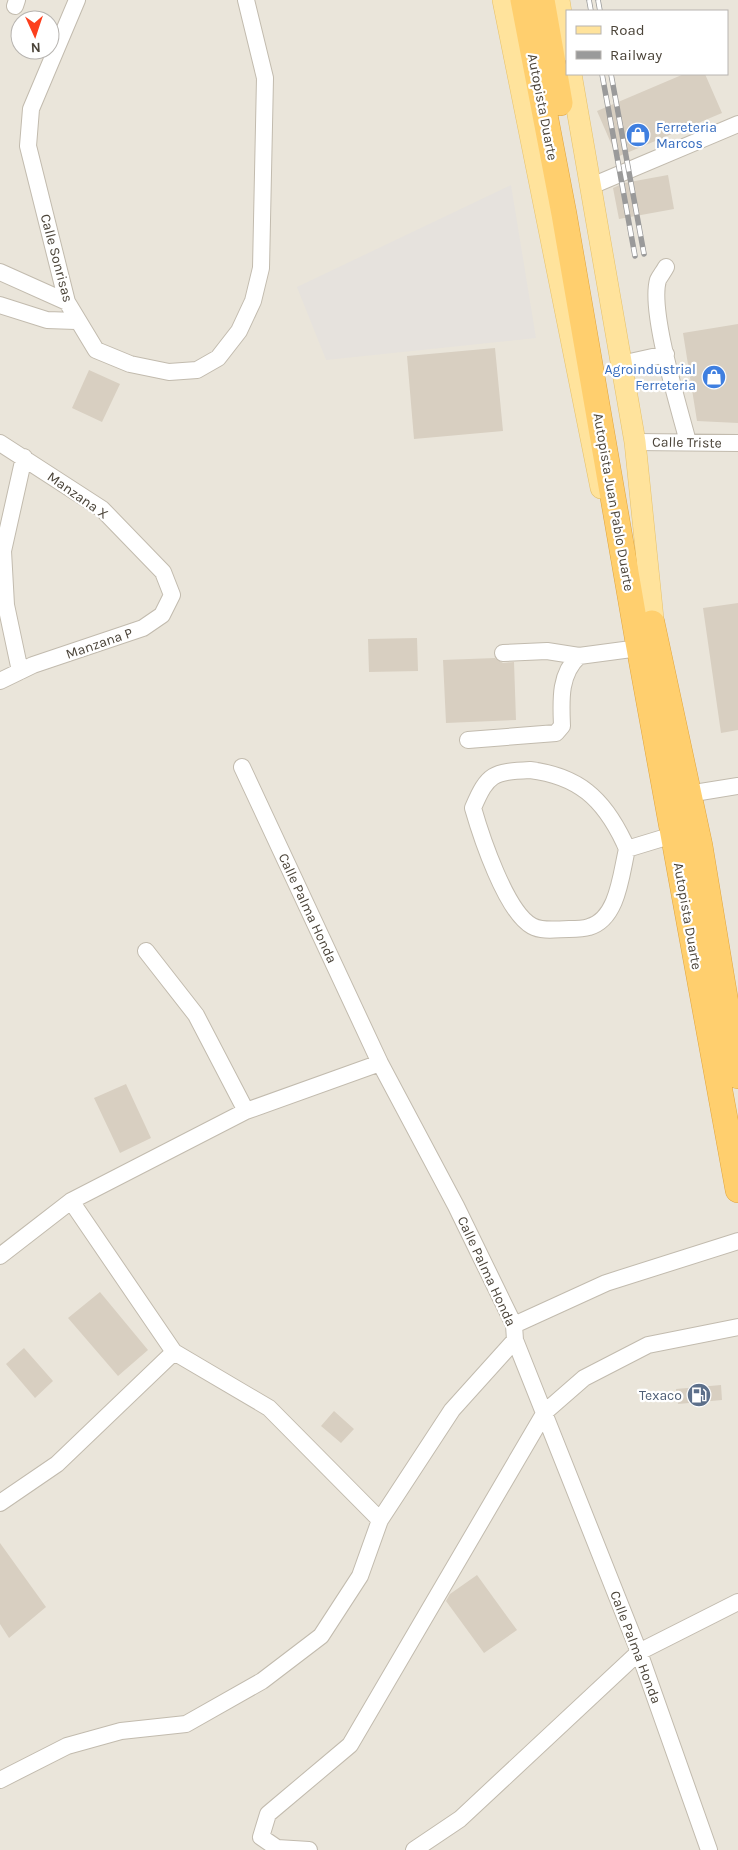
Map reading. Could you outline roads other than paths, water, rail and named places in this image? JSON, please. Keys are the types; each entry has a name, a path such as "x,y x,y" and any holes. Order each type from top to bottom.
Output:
{"highway":[{"name":"Autopista Duarte","path":"523,0 572,214"},
{"name":"Autopista Duarte","path":"542,0 572,214"},
{"name":"Autopista Juan Pablo Duarte","path":"572,214 644,642"},
{"name":"Autopista Duarte","path":"644,642 688,794 700,846 738,1076"},
{"name":"Autopista Duarte","path":"644,642 673,835 738,1190"}],"main road":[{"path":"503,0 591,447 644,642"},
{"path":"558,0 566,44"},
{"path":"570,75 635,442 644,642"}],"street":[{"name":"Calle Sonrisas","path":"77,0 31,108 28,146 67,302 76,321 96,350 130,364 169,372 197,370 218,358 239,331 253,301 261,258 265,78 246,0"},
{"path":"589,187 738,124"},
{"path":"666,267 658,279 657,297 666,354 688,442"},
{"path":"0,272 67,302"},
{"path":"0,305 47,320 76,321"},
{"path":"621,364 666,354"},
{"name":"Calle Triste","path":"635,442 738,443"},
{"name":"Manzana X","path":"0,443 102,509 163,572 168,580"},
{"path":"20,671 6,605 3,551 24,457"},
{"name":"Manzana P","path":"0,681 20,671 143,628 162,615 172,595 168,580"},
{"path":"503,653 546,651 579,656 644,642"},
{"path":"468,740 556,733 562,726 563,684 571,663 579,656"},
{"name":"Calle Palma Honda","path":"242,767 380,1063 456,1206 514,1332 639,1652 709,1850"},
{"path":"530,770 550,772 565,777 596,798 620,834 626,849 613,903 607,916 589,927 544,930 531,926 519,914 496,873 473,808 481,789 489,779 501,772 530,770"},
{"path":"688,794 738,786"},
{"path":"626,849 673,835"},
{"path":"146,951 196,1015 246,1112"},
{"path":"0,1256 71,1201 246,1112 380,1063"},
{"path":"71,1201 174,1352 269,1408 380,1520"},
{"path":"0,1780 67,1746 121,1731 186,1724 262,1681 321,1636 360,1576 380,1520 452,1410 514,1332 606,1283 738,1240"},
{"path":"309,1850 277,1848 261,1837 268,1814 350,1745 545,1412 584,1378 648,1345 738,1327"},
{"path":"0,1503 57,1464 174,1352"},
{"path":"414,1850 460,1819 639,1652 738,1602"}],"railway":[{"path":"589,0 591,10"},
{"path":"598,0 600,10"},
{"path":"602,75 635,256"},
{"path":"611,75 644,254"}],"place":[{"name":"Ferreteria Marcos","path":"638,135"},
{"name":"Agroindustrial Ferreteria","path":"714,377"},
{"name":"Texaco","path":"699,1395"}]}
